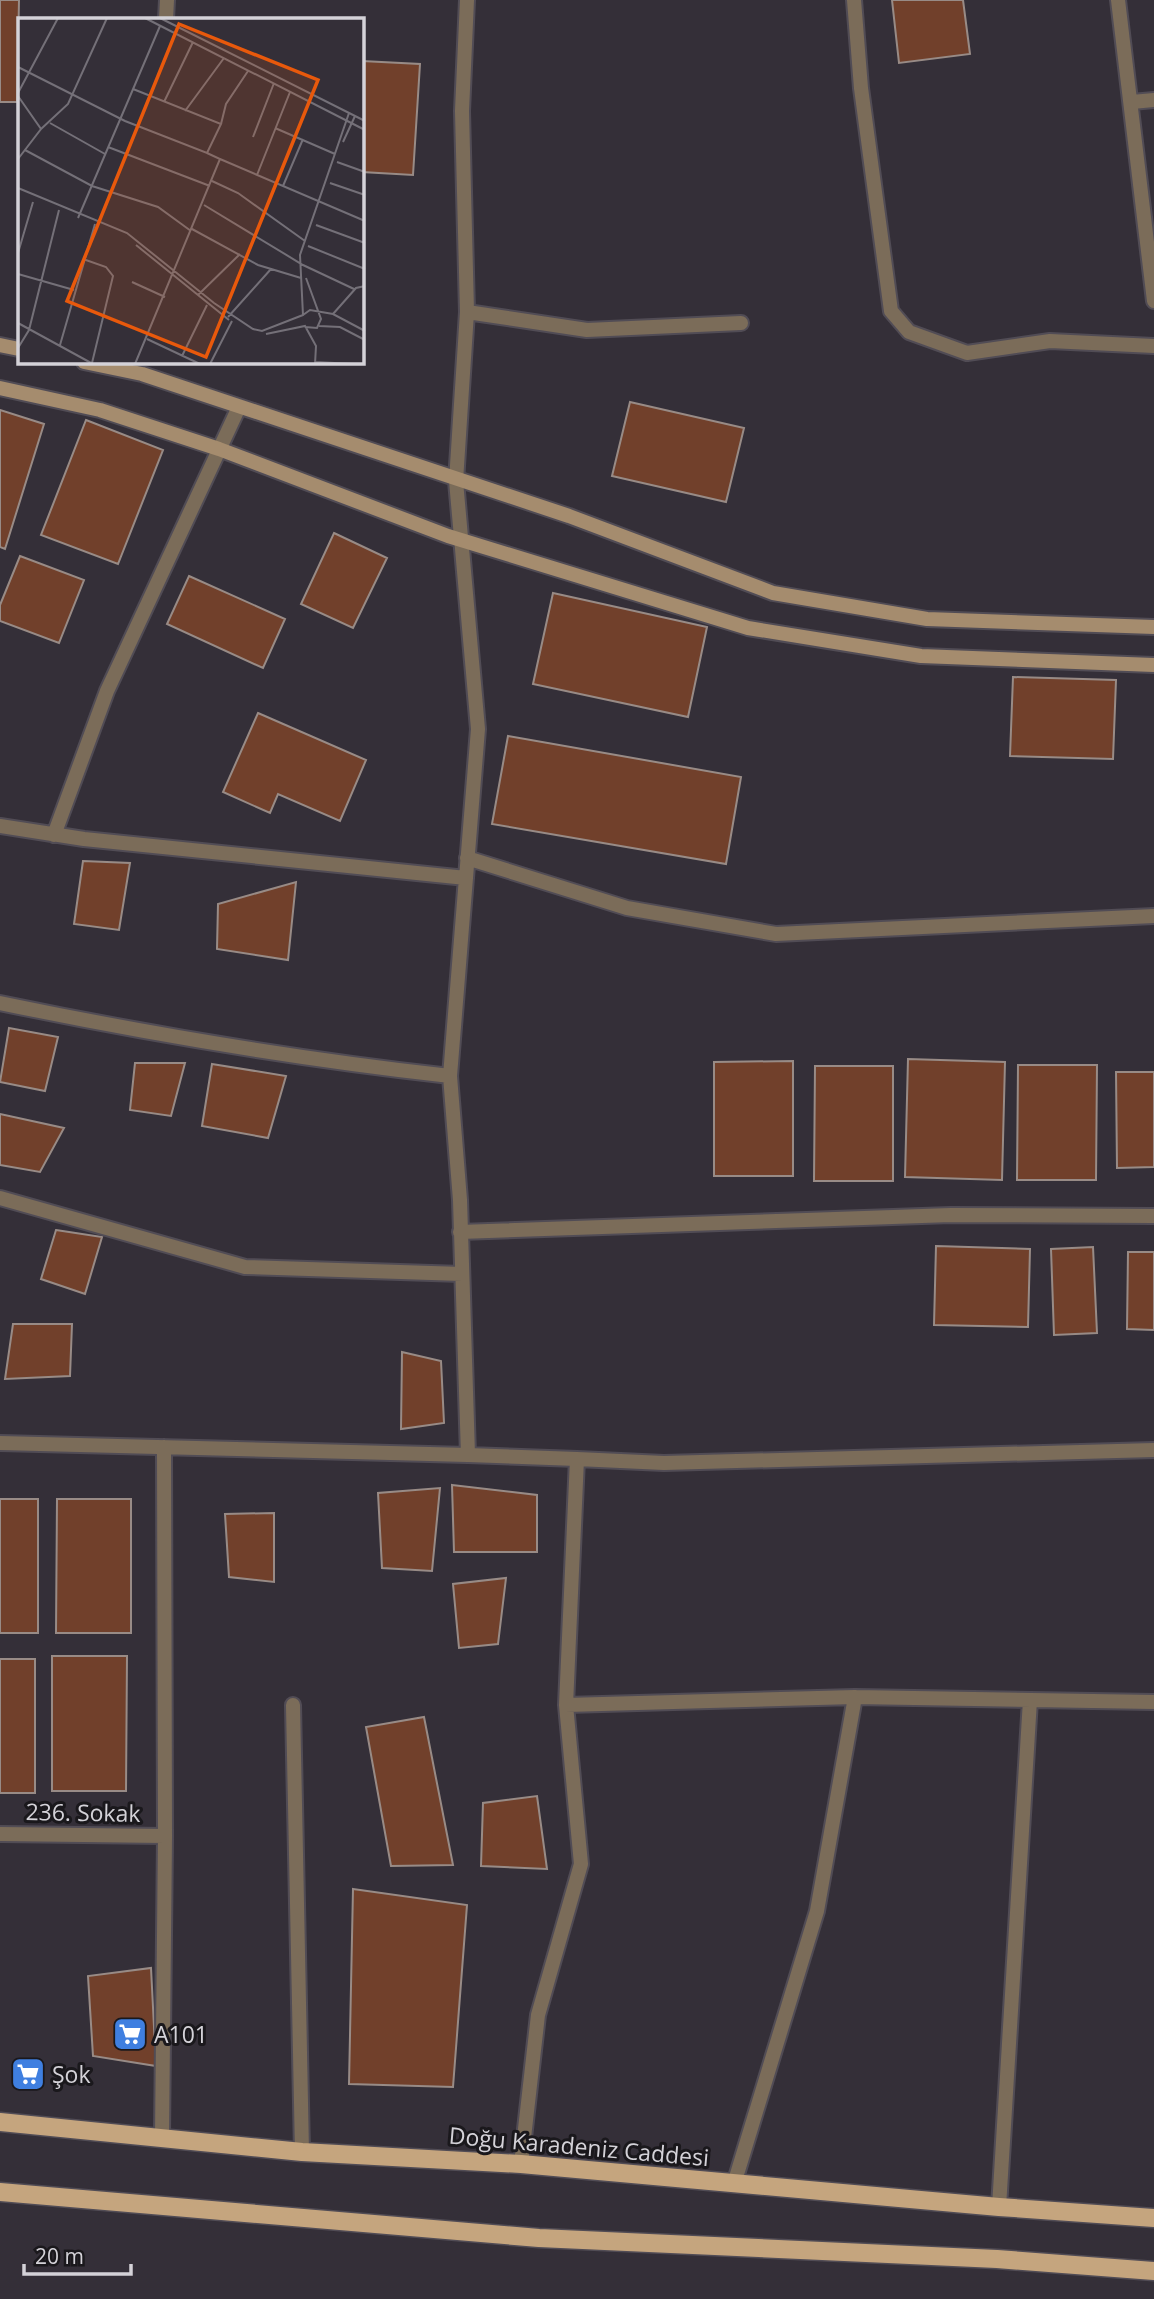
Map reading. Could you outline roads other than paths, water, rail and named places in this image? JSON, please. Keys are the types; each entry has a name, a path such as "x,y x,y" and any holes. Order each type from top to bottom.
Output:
{"main road":[{"path":"0,345 18,349"},
{"path":"104,364 143,368 239,407 456,481 569,516 773,593 927,620 1154,627"},
{"path":"0,388 100,410 219,449 461,540 748,628 921,656 1154,665"},
{"name":"Doğu Karadeniz Caddesi","path":"0,2122 302,2152 521,2164 999,2207 1154,2218"},
{"path":"0,2192 539,2238 997,2259 1154,2271"}],"street":[{"path":"166,18 167,0"},
{"path":"467,0 462,111 467,312 456,481 478,729 450,1076 462,1274 468,1455"},
{"path":"854,0 861,88 891,311 909,332 967,353 1050,341 1154,346"},
{"path":"1118,0 1154,301"},
{"path":"1132,103 1154,100"},
{"path":"467,312 587,330 741,323"},
{"path":"54,835 107,691 239,407"},
{"path":"0,826 54,835 466,878"},
{"path":"467,858 627,908 776,934 1154,916"},
{"path":"0,1003 149,1034 286,1056 450,1076"},
{"path":"0,1198 244,1266 462,1274"},
{"path":"460,1232 951,1215 1154,1216"},
{"path":"0,1443 664,1463 1154,1450"},
{"path":"162,2137 165,1836 164,1447"},
{"path":"521,2164 538,2015 582,1864 566,1705 577,1459"},
{"path":"566,1705 855,1697 1154,1702"},
{"path":"734,2184 817,1911 855,1697"},
{"path":"999,2207 1030,1700"},
{"path":"293,1705 302,2152"},
{"name":"236. Sokak","path":"0,1834 165,1836"}],"place":[{"name":"A101","path":"130,2034"},
{"name":"Şok","path":"28,2074"}]}
